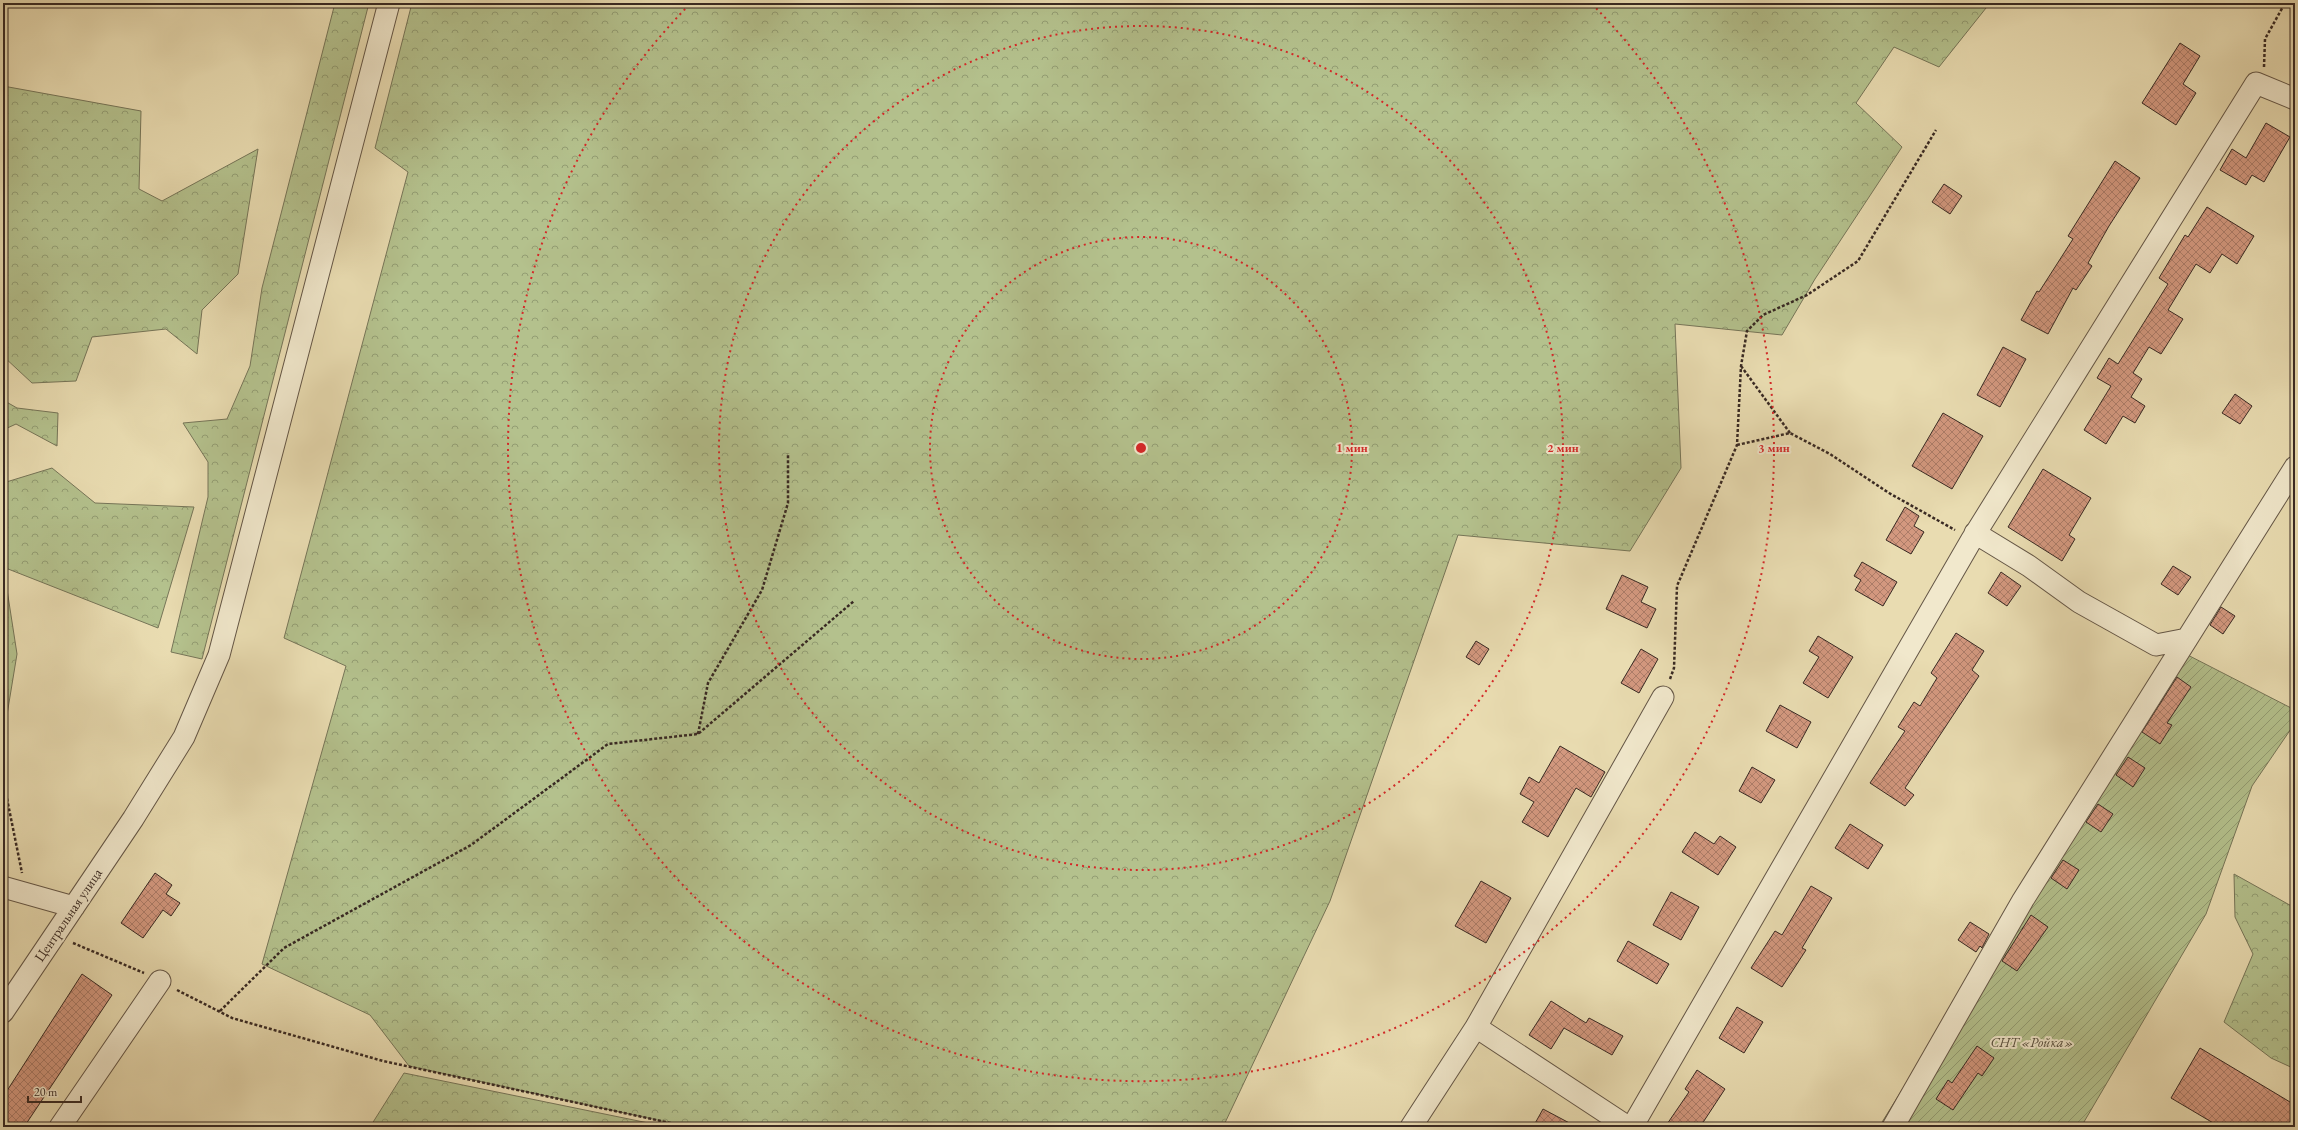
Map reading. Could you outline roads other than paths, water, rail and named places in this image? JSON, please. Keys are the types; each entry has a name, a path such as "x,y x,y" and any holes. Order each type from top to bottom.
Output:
{"street":[{"name":"Центральная улица","path":"3,1012 133,819 184,737 219,655 389,3"},
{"path":"1632,1127 1974,536 2256,83 2295,99"},
{"path":"1893,1127 2024,900 2295,467"},
{"path":"1974,536 2029,566 2079,602 2156,645 2187,639"},
{"path":"1411,1127 1476,1027 1663,697"},
{"path":"3,887 74,907"},
{"path":"60,1127 160,981"},
{"path":"1476,1027 1628,1127"}],"park label":[{"name":"СНТ «Ройка»","path":"2032,1042"}]}
